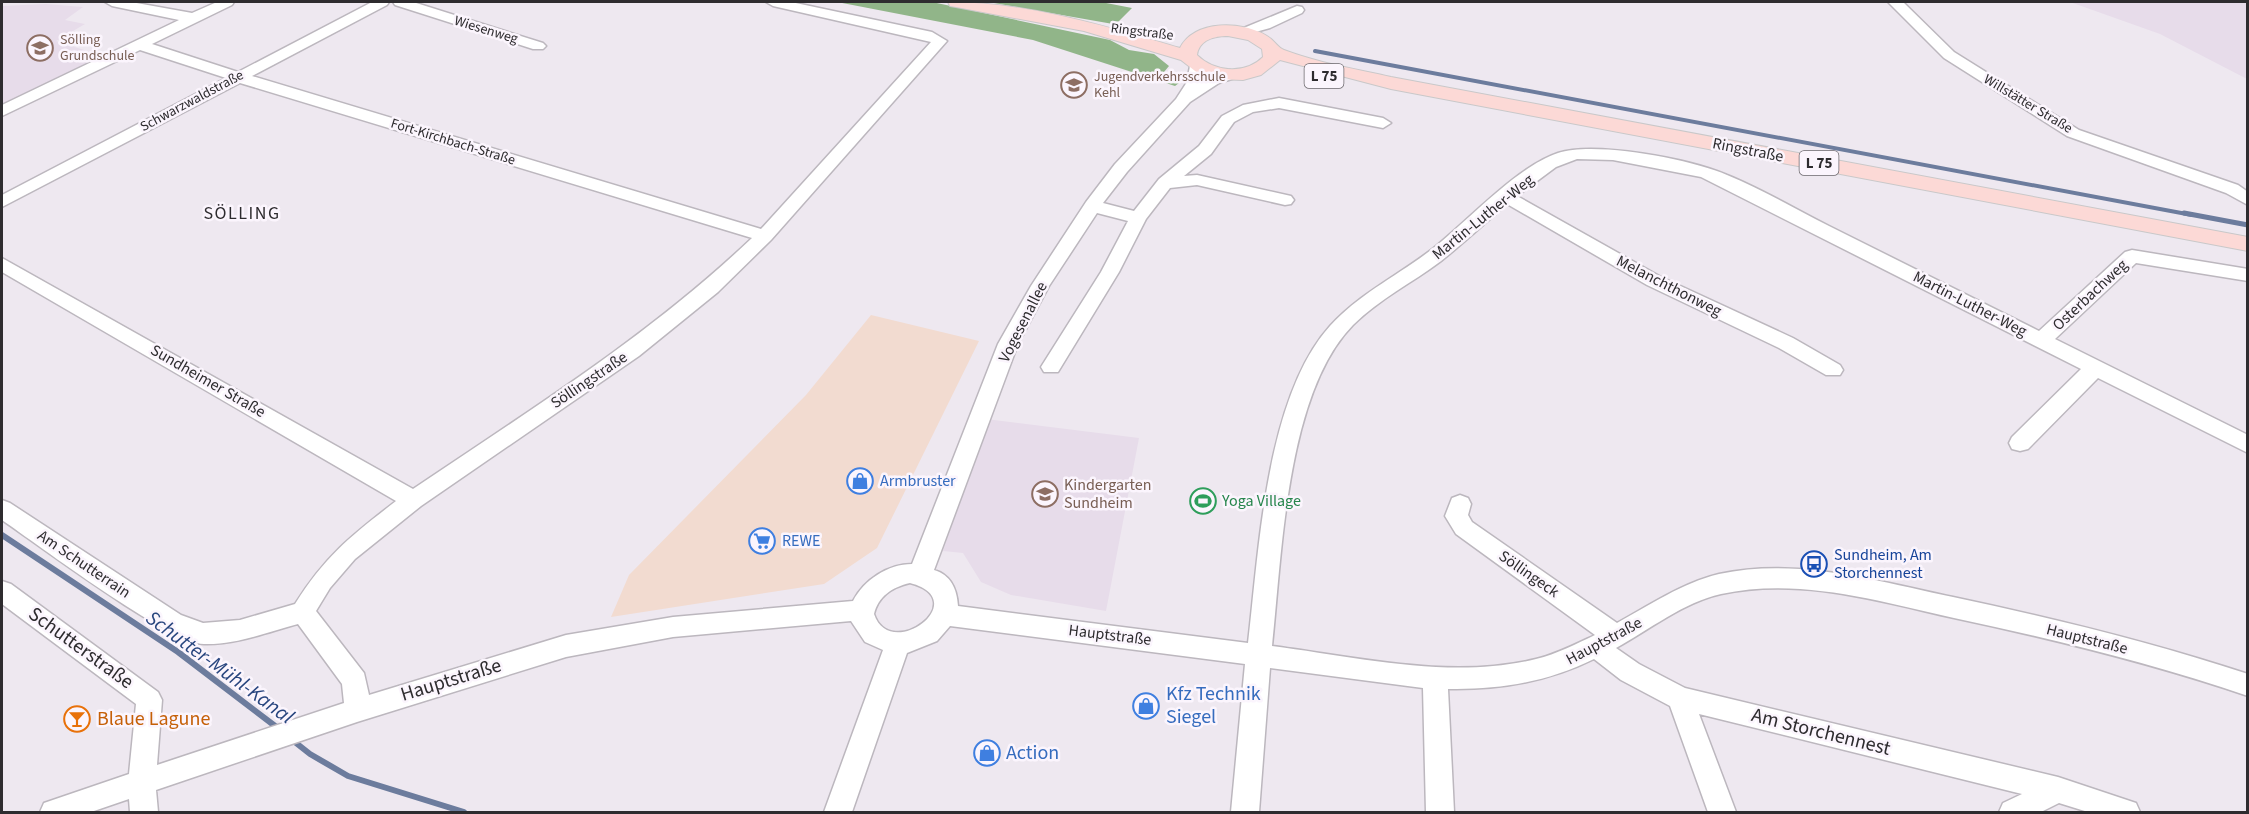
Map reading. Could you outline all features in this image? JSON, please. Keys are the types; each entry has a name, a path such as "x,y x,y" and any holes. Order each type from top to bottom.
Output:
{"main road":[{"name":"Ringstraße","path":"956,2 1087,26 1128,28 1196,39"},
{"name":"Ringstraße","path":"1087,26 1230,75 1257,70 1391,83 2247,244"},
{"path":"1193,61 1190,44 1196,39 1212,32 1241,32"},
{"name":"Ringstraße","path":"1241,32 1269,48 1391,83"},
{"path":"1257,70 1269,63 1269,48"}],"street":[{"path":"112,2 193,18"},
{"path":"2,111 227,2"},
{"name":"Schwarzwaldstraße","path":"2,202 382,2"},
{"name":"Wiesenweg","path":"400,2 538,46"},
{"name":"Söllingstraße","path":"303,612 322,581 347,552 413,500 640,345 711,288 765,236 939,45 940,41 932,36 773,2"},
{"name":"Willstätter Straße","path":"1895,2 1950,55 2036,112 2073,133 2232,189 2247,200"},
{"path":"1241,32 1265,26 1303,6"},
{"path":"1269,48 1303,6"},
{"name":"Fort-Kirchbach-Straße","path":"141,45 238,77 765,236"},
{"name":"Vogesenallee","path":"920,574 1008,344 1040,286 1092,206 1121,168 1182,102 1195,82 1193,61"},
{"name":"Vogesenallee","path":"1182,102 1206,84 1230,75"},
{"path":"1051,367 1104,281 1138,218 1165,183 1205,150 1228,119 1249,108 1279,103 1383,123"},
{"name":"Martin-Luther-Weg","path":"1245,813 1257,654 1282,465 1291,429 1319,357 1335,333 1359,310 1446,248 1554,161 1581,154 1600,153 1705,173 1741,188 2247,445"},
{"path":"1165,183 1197,180 1285,200"},
{"name":"Melanchthonweg","path":"1507,197 1654,281 1786,343 1833,370"},
{"path":"1092,206 1138,218"},
{"name":"Osterbachweg","path":"2042,340 2132,256 2247,275"},
{"name":"Sundheimer Straße","path":"2,264 413,500"},
{"path":"2020,443 2096,368"},
{"name":"Söllingeck","path":"1460,504 1456,516 1464,528 1606,641"},
{"name":"Am Schutterrain","path":"2,508 172,622 202,634 240,630 303,612"},
{"path":"910,573 920,574 934,579 943,589 947,602 945,615 936,628 923,637 898,643 884,640 872,633 865,622 863,610 871,591 888,578 910,573"},
{"name":"Hauptstraße","path":"945,615 1435,678 1484,680 1528,673 1561,664 1606,641 1674,601 1718,585 1755,579 1818,580 1842,583 2165,658 2247,685"},
{"name":"Schutterstraße","path":"2,591 135,687 149,700 142,784"},
{"name":"Hauptstraße","path":"54,813 314,724 536,654 609,637 739,620 863,610"},
{"path":"303,612 356,681 357,710"},
{"name":"Am Storchennest","path":"1606,641 1645,681 1680,698 2058,790 2126,813"},
{"path":"838,813 898,643"},
{"path":"1435,678 1440,813"},
{"path":"1680,698 1722,813"},
{"path":"142,784 144,813"},
{"path":"2013,813 2058,790"}],"shaded area":[{"path":"2070,2 2247,2 2247,79 2160,34"},
{"name":"Sölling Grundschule","path":"46,4 83,7 65,20 85,24 56,41 103,56 2,105 2,6"},
{"path":"871,315 979,341 877,548 824,584 611,617 629,575 806,395"},
{"name":"Kindergarten Sundheim","path":"986,419 1139,438 1106,611 1011,595 981,582 963,553 943,551"}],"green space":[{"path":"837,2 932,2 1110,40 1129,50 1154,54 1169,66 1164,72 1183,80 1175,86 1033,40"},
{"path":"988,2 1101,2 1132,8 1113,24"}],"waterway":[{"path":"1315,51 2192,215"},
{"path":"2184,213 2248,225"},
{"name":"Schutter-Mühl-Kanal","path":"2,535 178,652 279,729"},
{"name":"Schutter-Mühl-Kanal","path":"291,739 310,754 348,776 464,812"}],"place":[{"name":"Sölling Grundschule","path":"40,48"},
{"name":"Jugendverkehrsschule Kehl","path":"1074,85"},
{"name":"Armbruster","path":"860,481"},
{"name":"Kindergarten Sundheim","path":"1045,494"},
{"name":"Yoga Village","path":"1203,501"},
{"name":"REWE","path":"762,541"},
{"name":"Sundheim, Am Storchennest","path":"1814,564"},
{"name":"Kfz Technik Siegel","path":"1146,706"},
{"name":"Blaue Lagune","path":"77,719"},
{"name":"Action","path":"987,753"}],"district":[{"name":"SÖLLING","path":"242,213"}]}
